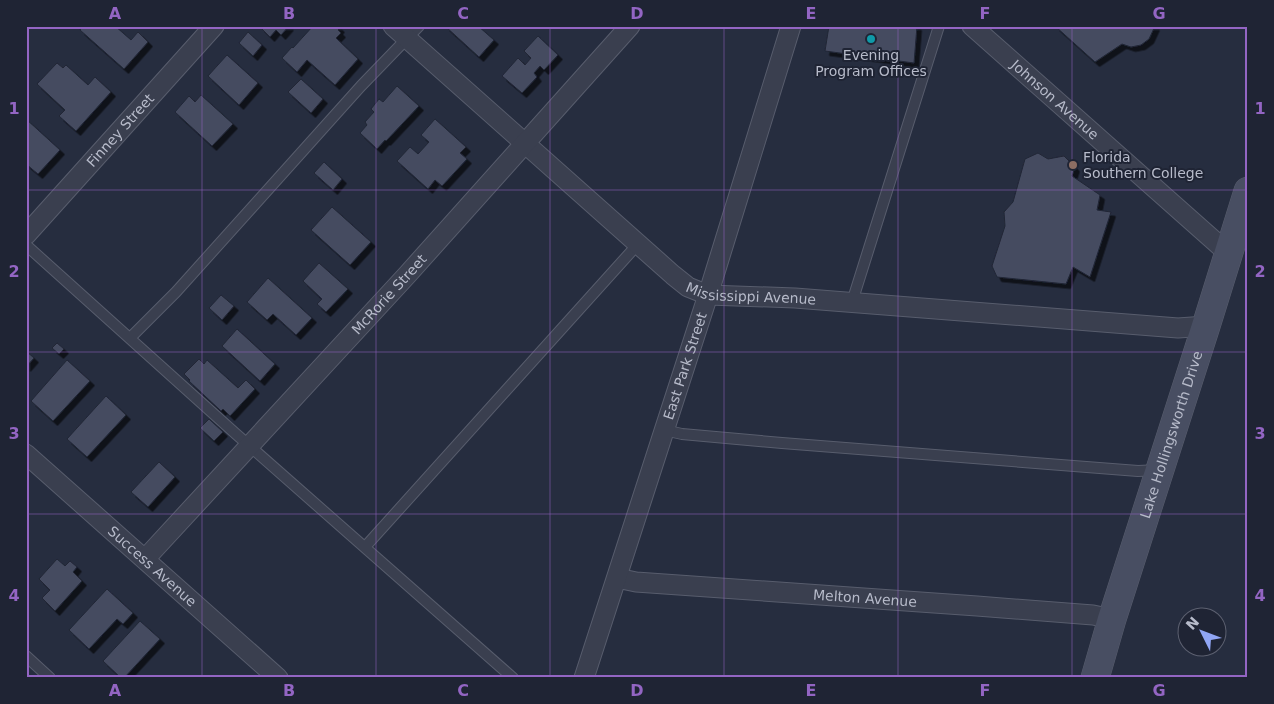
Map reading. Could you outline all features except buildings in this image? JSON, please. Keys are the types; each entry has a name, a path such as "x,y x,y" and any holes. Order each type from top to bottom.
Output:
{"street":[{"name":"Finney Street","path":"26,235 214,26"},
{"name":"Mississippi Avenue","path":"393,26 413,33 525,144 688,287 708,295 852,302 1178,328 1206,326"},
{"name":"McRorie Street","path":"145,559 407,275 630,26"},
{"name":"East Park Street","path":"584,678 708,295 791,26"},
{"name":"Johnson Avenue","path":"972,26 1228,253"},
{"name":"Lake Hollingsworth Drive","path":"1095,678 1248,191"},
{"name":"Success Avenue","path":"26,454 278,678"},
{"name":"Melton Avenue","path":"617,578 636,582 977,606 1112,619"}],"lane":[{"path":"852,302 939,26"},
{"path":"130,338 176,292 361,86 413,33"},
{"path":"365,547 638,244"},
{"path":"26,245 249,446 513,678"},
{"path":"664,430 682,434 782,443 1138,471 1160,470"},
{"path":"26,656 50,678"}],"place":[{"name":"Evening Program Offices","path":"871,39"},
{"name":"Florida Southern College","path":"1073,165"}]}
